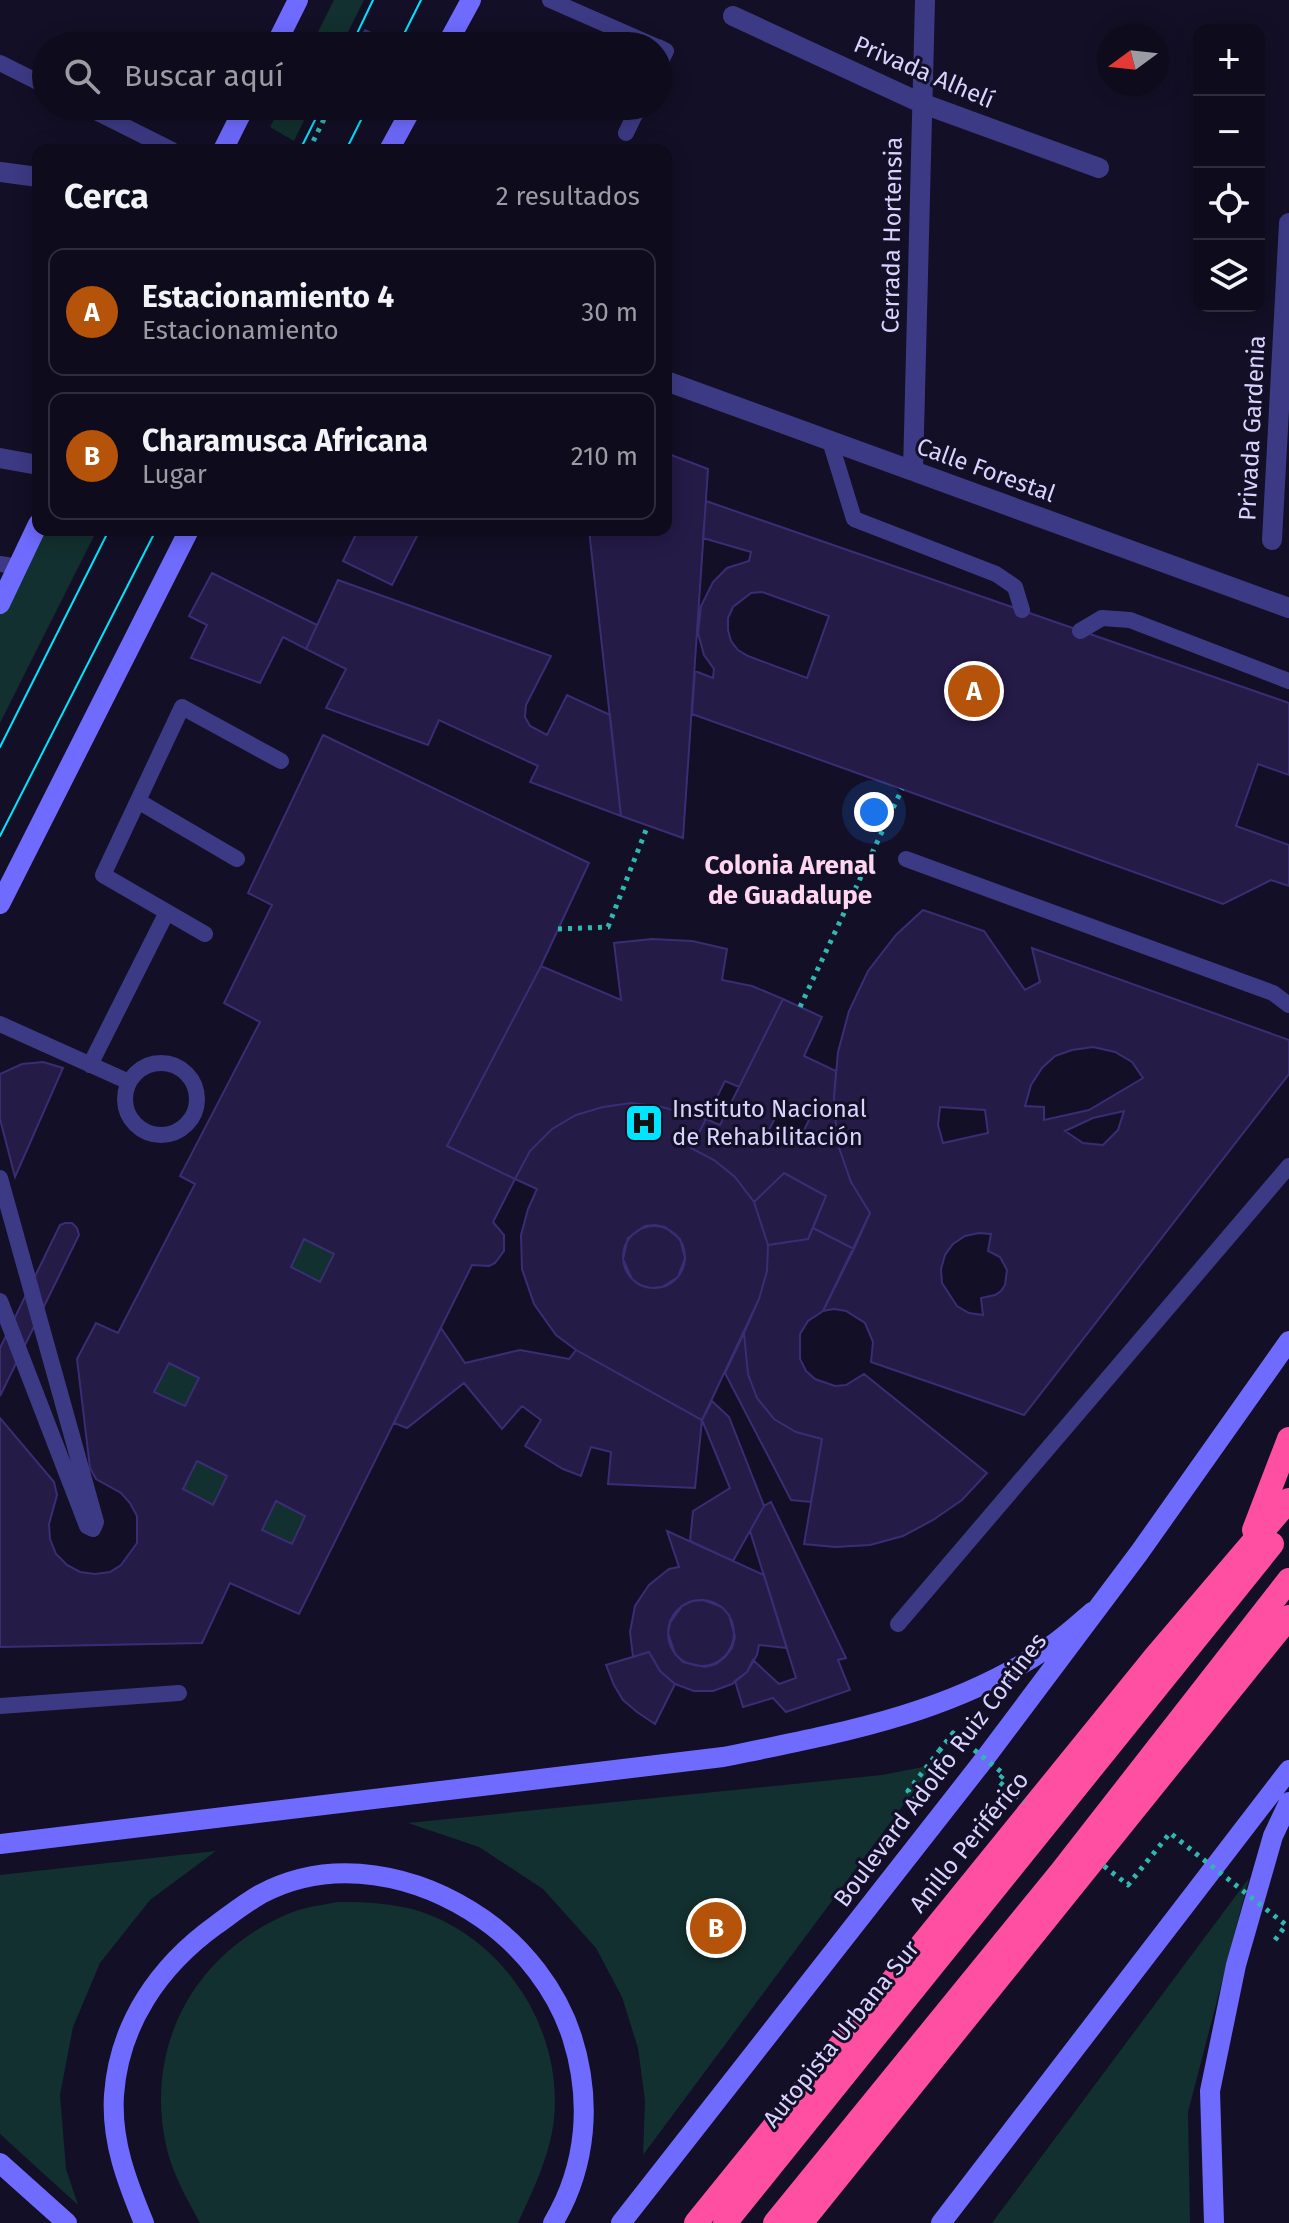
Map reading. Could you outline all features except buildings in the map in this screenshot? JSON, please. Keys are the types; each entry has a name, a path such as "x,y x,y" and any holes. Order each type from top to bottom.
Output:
{"highway":[{"path":"1259,1545 1289,1439"},
{"name":"Anillo Periférico","path":"696,2223 1259,1545 1289,1500"},
{"path":"1259,1545 1289,1516"},
{"name":"Autopista Urbana Sur","path":"725,2223 1259,1545"},
{"path":"775,2223 1061,1872 1289,1580"},
{"path":"801,2223 1289,1617"}],"main road":[{"path":"282,32 298,0"},
{"path":"454,32 471,0"},
{"path":"226,144 238,120"},
{"path":"392,144 405,120"},
{"path":"0,604 9,566 32,533"},
{"path":"0,904 186,536"},
{"name":"Boulevard Adolfo Ruiz Cortines","path":"621,2223 974,1772 1139,1553 1289,1341"},
{"path":"0,1844 723,1757 820,1737 915,1713 956,1697 1049,1647 1092,1612"},
{"path":"941,2223 1289,1770"},
{"path":"1214,2223 1210,2091 1236,1965 1273,1836 1289,1802"},
{"path":"144,2223 120,2157 114,2096 125,2040 149,1991 165,1970 202,1935 260,1895 311,1877 351,1874 393,1877 420,1885 471,1910 497,1928 520,1950 557,2002 578,2055 585,2111 582,2145 573,2178 553,2223"},
{"path":"0,2163 67,2223"}],"street":[{"name":"Cerrada Hortensia","path":"913,471 925,0"},
{"name":"Privada Alhelí","path":"733,16 921,103 1099,168"},
{"path":"0,172 32,176"},
{"name":"Privada Gardenia","path":"1272,540 1289,223"},
{"name":"Calle Forestal","path":"672,383 1289,608"},
{"path":"0,458 32,464"}],"lane":[{"path":"550,0 623,32"},
{"path":"0,63 32,79"},
{"path":"112,120 160,144"},
{"path":"626,133 632,120"},
{"path":"830,441 854,519 996,574 1015,587 1022,610"},
{"path":"1080,631 1102,618 1130,620 1289,681"},
{"path":"205,934 103,875 182,707 281,761"},
{"path":"138,801 237,859"},
{"path":"906,859 1273,993 1289,1005"},
{"path":"90,1065 167,912"},
{"path":"0,1024 129,1082"},
{"path":"172,1064 183,1070 196,1090 194,1116 178,1132 156,1135 145,1132 129,1116 125,1105 129,1082 147,1066 172,1064"},
{"path":"898,1624 1289,1166"},
{"path":"0,1178 96,1522 93,1529 87,1526 0,1301"},
{"path":"0,1706 179,1693"}],"path":[{"path":"312,144 324,120"},
{"path":"800,1007 902,789"},
{"path":"558,929 608,927 648,825"},
{"path":"908,1791 939,1751"}],"green space":[{"path":"334,0 364,0 348,32 318,32"},
{"path":"274,120 304,120 294,141 270,127"},
{"path":"39,536 94,536 0,723 0,614"},
{"path":"304,1239 334,1254 320,1282 291,1267"},
{"path":"169,1363 199,1378 185,1406 154,1392"},
{"path":"197,1461 227,1476 213,1505 183,1489"},
{"path":"276,1501 305,1516 292,1544 262,1530"},
{"path":"933,1765 643,2155 645,2101 638,2048 622,1997 596,1948 543,1889 479,1847 408,1823 882,1775"},
{"path":"216,1851 150,1900 100,1963 73,2027 60,2095 66,2169 78,2205 0,2134 0,1875"},
{"path":"1249,1878 1188,2112 1190,2223 992,2223"},
{"path":"338,1902 402,1907 422,1912 452,1926 479,1944 503,1967 523,1993 538,2022 549,2054 554,2086 554,2119 545,2159 518,2223 200,2223 168,2155 161,2108 163,2072 171,2037 184,2006 204,1977 228,1952 257,1930 290,1913"}],"tram line":[{"path":"358,32 373,0"},
{"path":"405,32 421,0"},
{"path":"303,144 315,120"},
{"path":"349,144 361,120"},
{"path":"0,747 106,536"},
{"path":"0,836 153,536"}],"place":[{"name":"Estacionamiento 4","path":"974,691"},
{"name":"Instituto Nacional de Rehabilitación","path":"644,1123"},
{"name":"Charamusca Africana","path":"716,1928"}],"district":[{"name":"Colonia Arenal de Guadalupe","path":"790,880"}]}
